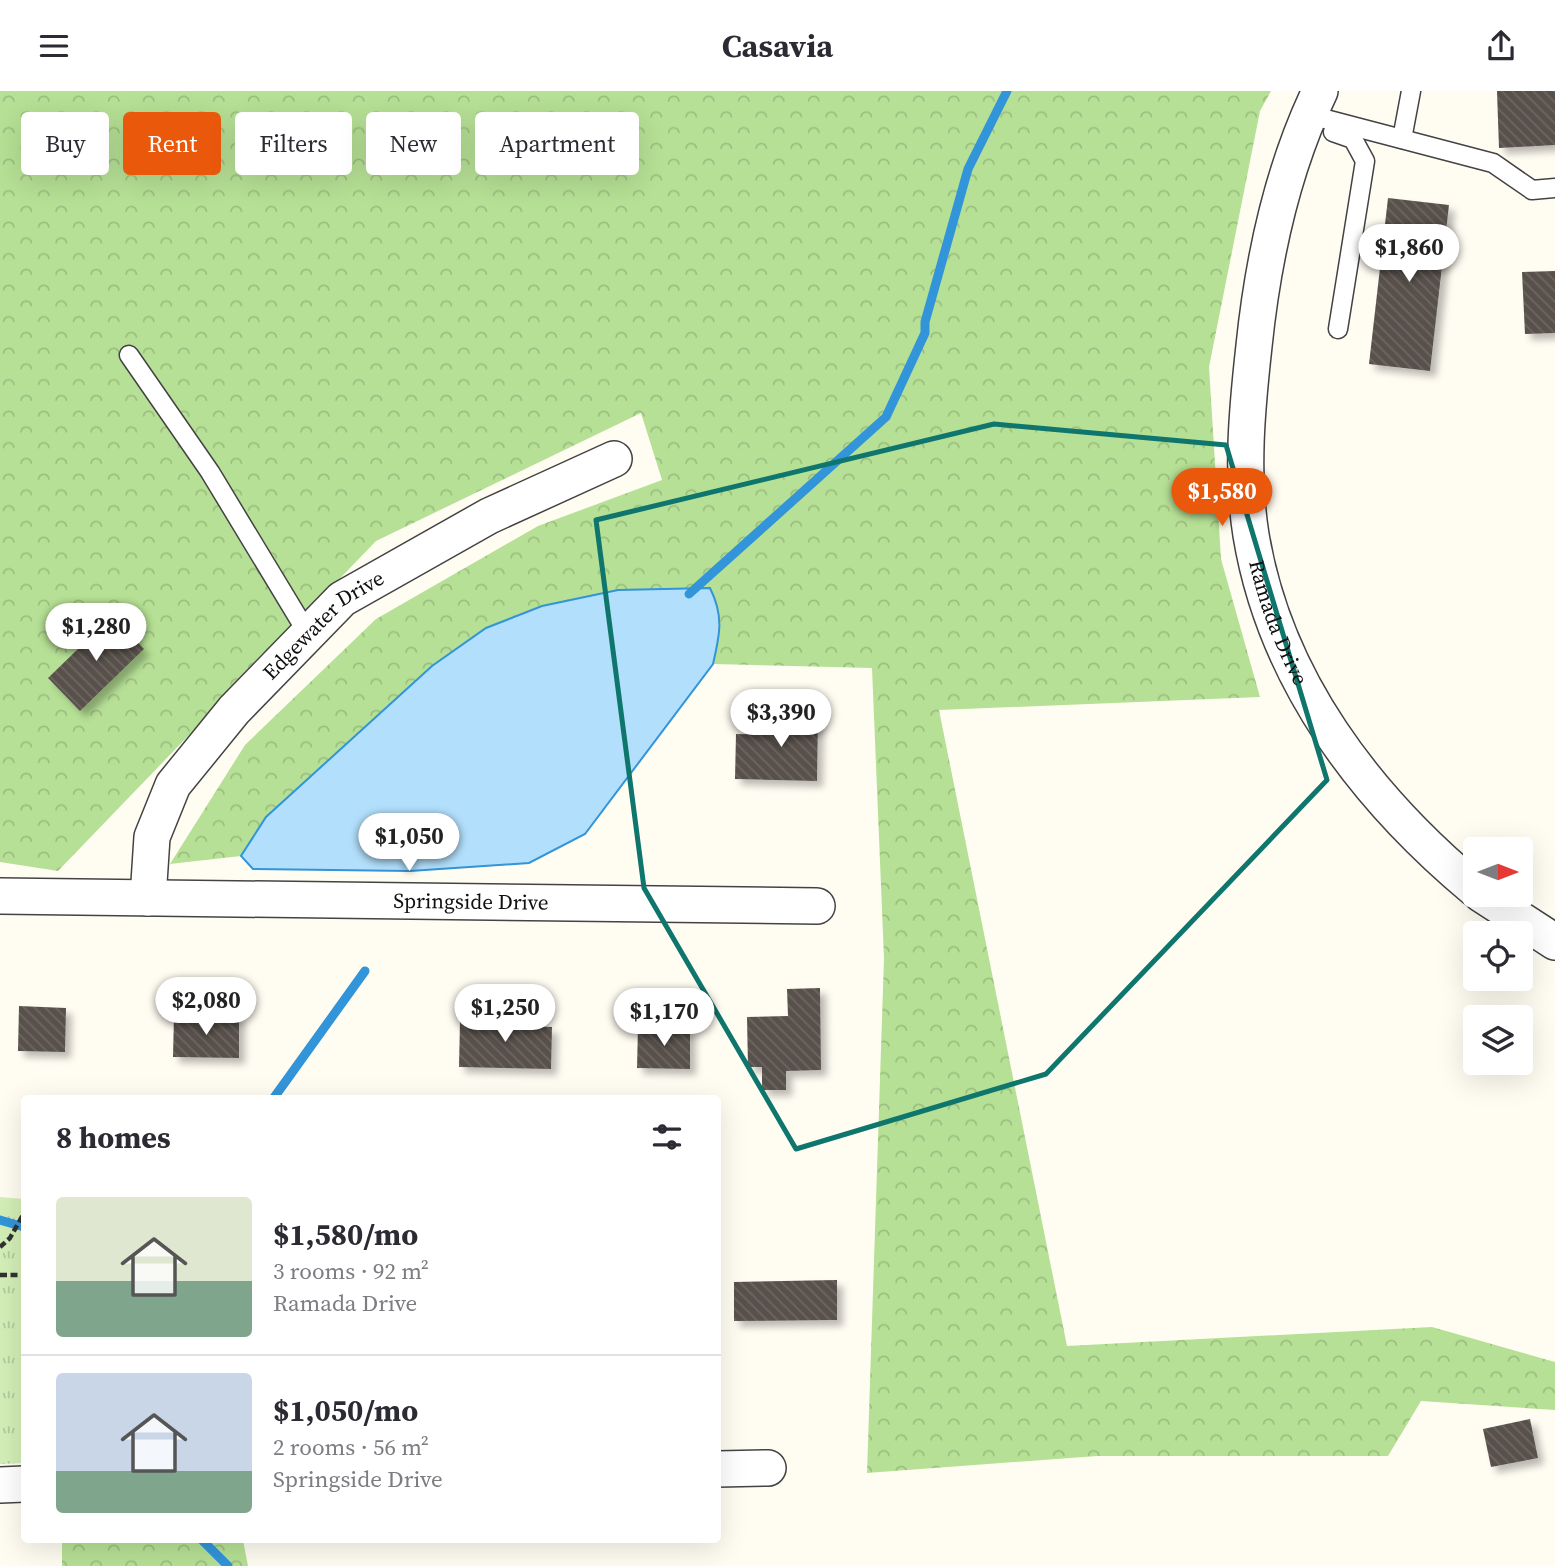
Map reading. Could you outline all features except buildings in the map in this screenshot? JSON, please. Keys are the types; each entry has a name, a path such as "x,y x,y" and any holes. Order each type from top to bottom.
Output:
{"street":[{"name":"Ramada Drive","path":"1312,110 1274,223 1258,303 1247,413 1246,482 1251,536 1264,588 1282,640 1306,690 1341,749 1382,803 1430,852 1463,879"},
{"name":"Edgewater Drive","path":"148,898 152,837 173,785 234,710 342,599 489,516 614,460"},
{"name":"Springside Drive","path":"0,896 817,906"},
{"path":"1501,907 1555,942"},
{"path":"721,1469 768,1468"},
{"path":"0,1485 21,1484"}],"lane":[{"path":"1402,139 1411,91"},
{"path":"1312,110 1402,139 1493,163 1532,190 1555,188"},
{"path":"1312,110 1353,139 1365,161 1338,329"},
{"path":"129,355 210,472 308,634"}],"path":[{"path":"0,1247 10,1238 21,1218"},
{"path":"0,1275 21,1275"}],"highlighted area":[{"path":"994,424 1226,445 1327,780 1046,1074 796,1149 644,888 596,520"}],"green space":[{"path":"0,91 1271,91 1260,111 1209,367 1221,559 1260,697 939,710 1067,1346 1432,1327 1555,1362 1555,1410 1421,1401 1388,1456 1097,1456 867,1473 884,958 872,668 713,664 719,617 710,588 618,590 542,606 432,666 266,817 241,856 170,864 245,745 376,619 538,526 662,480 641,413 376,541 58,871 0,862"},
{"path":"0,1197 21,1199 21,1463 0,1464"},
{"path":"62,1543 244,1543 248,1566 62,1566"}],"water":[{"path":"710,588 719,616 713,664 585,834 529,863 410,871 253,869 241,856 266,817 432,666 486,628 542,606 618,590"}],"waterway":[{"path":"689,594 886,417 925,333 925,322 968,169 1007,91"},
{"path":"276,1095 365,971"},
{"path":"0,1220 21,1226"},
{"path":"205,1543 228,1566"}]}
